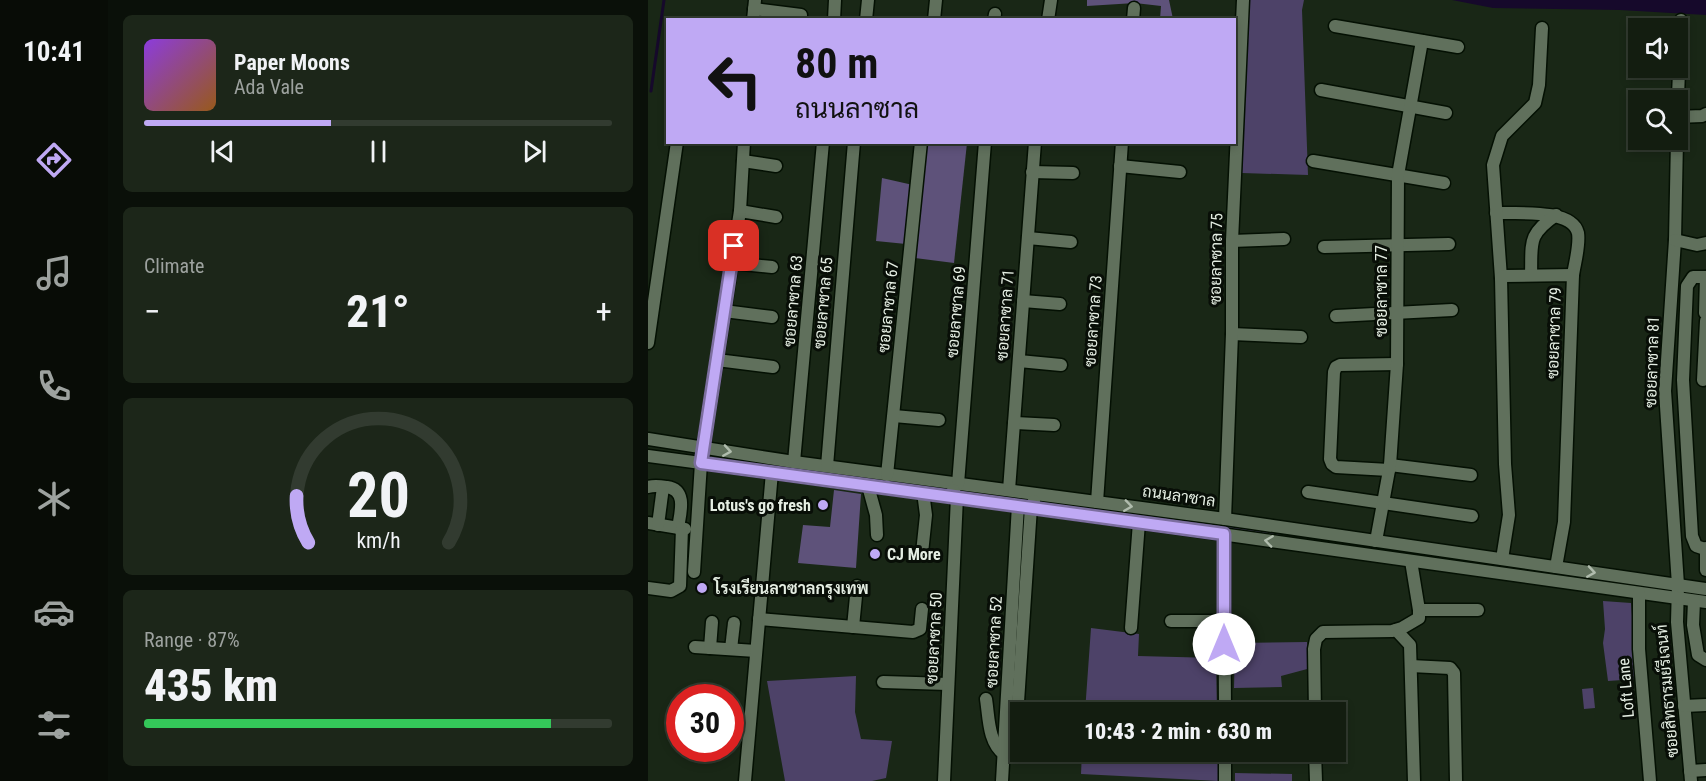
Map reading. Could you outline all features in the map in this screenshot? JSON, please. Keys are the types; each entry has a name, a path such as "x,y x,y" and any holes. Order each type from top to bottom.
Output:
{"street":[{"path":"834,18 835,0"},
{"path":"866,18 868,0"},
{"path":"934,18 936,0"},
{"name":"ซอยลาซาล 75","path":"1225,519 1232,334 1232,241 1243,0"},
{"path":"754,10 801,15"},
{"path":"1335,26 1458,48"},
{"path":"1502,559 1509,515 1505,464 1501,278 1493,165 1502,136 1535,103 1539,85 1542,28"},
{"name":"ซอยลาซาล 77","path":"1377,541 1389,468 1397,364 1398,175 1422,41"},
{"path":"1322,90 1446,113"},
{"path":"1688,117 1706,114"},
{"path":"648,343 652,294 662,247 677,144"},
{"path":"694,572 701,463 740,211 744,144"},
{"name":"ซอยลาซาล 63","path":"794,462 823,144"},
{"name":"ซอยลาซาล 65","path":"826,466 854,144"},
{"name":"ซอยลาซาล 67","path":"891,475 894,416 921,144"},
{"name":"ซอยลาซาล 69","path":"958,490 985,144"},
{"name":"ซอยลาซาล 71","path":"1009,490 1035,144"},
{"name":"ซอยลาซาล 73","path":"1097,502 1122,144"},
{"name":"ซอยลาซาล 81","path":"1676,598 1684,586 1665,391 1675,240 1677,150"},
{"path":"742,161 776,166"},
{"path":"1313,161 1444,183"},
{"path":"1120,166 1180,172"},
{"path":"1032,172 1073,173"},
{"path":"740,211 776,217"},
{"path":"1496,213 1556,215 1571,222 1578,236 1573,275"},
{"path":"1531,275 1533,237 1538,229 1556,215"},
{"path":"1028,238 1071,243"},
{"path":"1232,241 1284,239"},
{"path":"1675,240 1697,244 1706,243"},
{"path":"648,244 662,247"},
{"path":"1324,247 1449,244"},
{"path":"732,263 772,267"},
{"name":"ซอยลาซาล 79","path":"1501,278 1503,276 1573,275 1564,522 1556,567"},
{"path":"1683,380 1705,380 1706,277 1693,277 1687,286 1683,380 1692,536 1696,546 1706,548 1706,570"},
{"path":"1023,301 1060,304"},
{"path":"1336,316 1452,310"},
{"path":"724,311 772,317"},
{"path":"1232,334 1301,337"},
{"path":"717,360 773,367"},
{"path":"1019,361 1061,365"},
{"path":"1397,364 1340,365 1336,367 1330,459 1332,464 1471,475"},
{"path":"894,416 939,420"},
{"path":"1014,423 1054,425"},
{"name":"ถนนลาซาล","path":"648,439 891,475 1024,506 1702,600"},
{"name":"ถนนลาซาล","path":"648,456 923,492 958,490 973,486 1043,494 1706,589"},
{"path":"745,781 772,472"},
{"path":"648,487 653,485 672,488 681,498 680,586 671,591 648,588"},
{"path":"868,486 876,515 877,535"},
{"path":"973,486 969,488 969,491 1016,499 1024,506"},
{"path":"663,487 653,524 695,531"},
{"name":"ซอยลาซาล 50","path":"944,781 958,490"},
{"path":"922,554 926,515 923,492"},
{"path":"1308,492 1472,516"},
{"path":"1024,506 1043,494"},
{"path":"1043,494 1043,502 1096,513 1105,518"},
{"path":"1017,702 1024,506"},
{"name":"ซอยลาซาล 52","path":"1002,781 1024,506"},
{"path":"1131,628 1138,522"},
{"path":"1283,527 1292,534 1405,552 1406,556 1403,560 1396,559"},
{"path":"1224,534 1225,702"},
{"path":"1432,549 1421,552 1421,555 1426,558 1519,570 1553,581"},
{"path":"1315,702 1314,650 1316,639 1323,632 1396,630 1419,618 1411,561"},
{"path":"1625,577 1631,583 1670,590 1666,594 1653,595"},
{"path":"853,627 857,586"},
{"path":"1684,586 1686,593 1702,600 1693,626 1698,655 1706,660"},
{"name":"Loft Lane","path":"1639,593 1639,649 1650,781"},
{"name":"ซอยสิทธารมย์รีเจนท์","path":"1676,598 1690,776"},
{"path":"759,619 917,631 920,629 922,609"},
{"path":"1419,610 1478,610"},
{"path":"1171,621 1224,621"},
{"path":"710,648 712,622"},
{"path":"731,649 734,623"},
{"path":"1396,630 1410,645 1414,781"},
{"path":"695,647 756,651"},
{"path":"1411,666 1450,668 1454,673 1456,781"},
{"path":"883,682 948,684"},
{"path":"987,699 993,742 1004,754"},
{"path":"1684,705 1706,705"},
{"path":"1225,762 1226,781"},
{"path":"1315,762 1316,781"},
{"path":"1690,776 1706,770"}],"shaded area":[{"path":"1087,0 1169,0 1173,18 1160,18 1161,6 1135,3 1087,6"},
{"path":"1246,0 1304,0 1302,10 1308,175 1242,173"},
{"path":"1452,0 1706,0 1706,15 1620,10 1493,8"},
{"path":"927,144 967,144 954,263 915,258"},
{"path":"882,178 913,185 906,244 876,241"},
{"path":"834,490 861,494 856,568 798,563 803,525 830,527"},
{"path":"1048,499 1266,531 1292,539 1115,513 1047,501"},
{"path":"1603,601 1631,603 1637,679 1608,681 1603,643 1605,629"},
{"path":"1091,628 1139,634 1138,656 1216,658 1217,702 1086,702"},
{"path":"1307,642 1311,668 1281,676 1282,687 1234,688 1235,643"},
{"path":"856,676 855,712 861,739 892,741 886,778 872,781 785,781 767,681"},
{"path":"1593,688 1595,708 1584,709 1582,689"},
{"path":"1082,762 1218,762 1219,781 1081,774"},
{"path":"1235,773 1292,774 1292,781 1235,781"}],"waterway":[{"path":"651,91 664,0"}],"place":[{"name":"Lotus's go fresh","path":"823,505"},
{"name":"CJ More","path":"875,554"},
{"name":"โรงเรียนลาซาลกรุงเทพ","path":"702,588"}],"route":[{"path":"734,246 701,463 1224,534 1224,644"}]}
